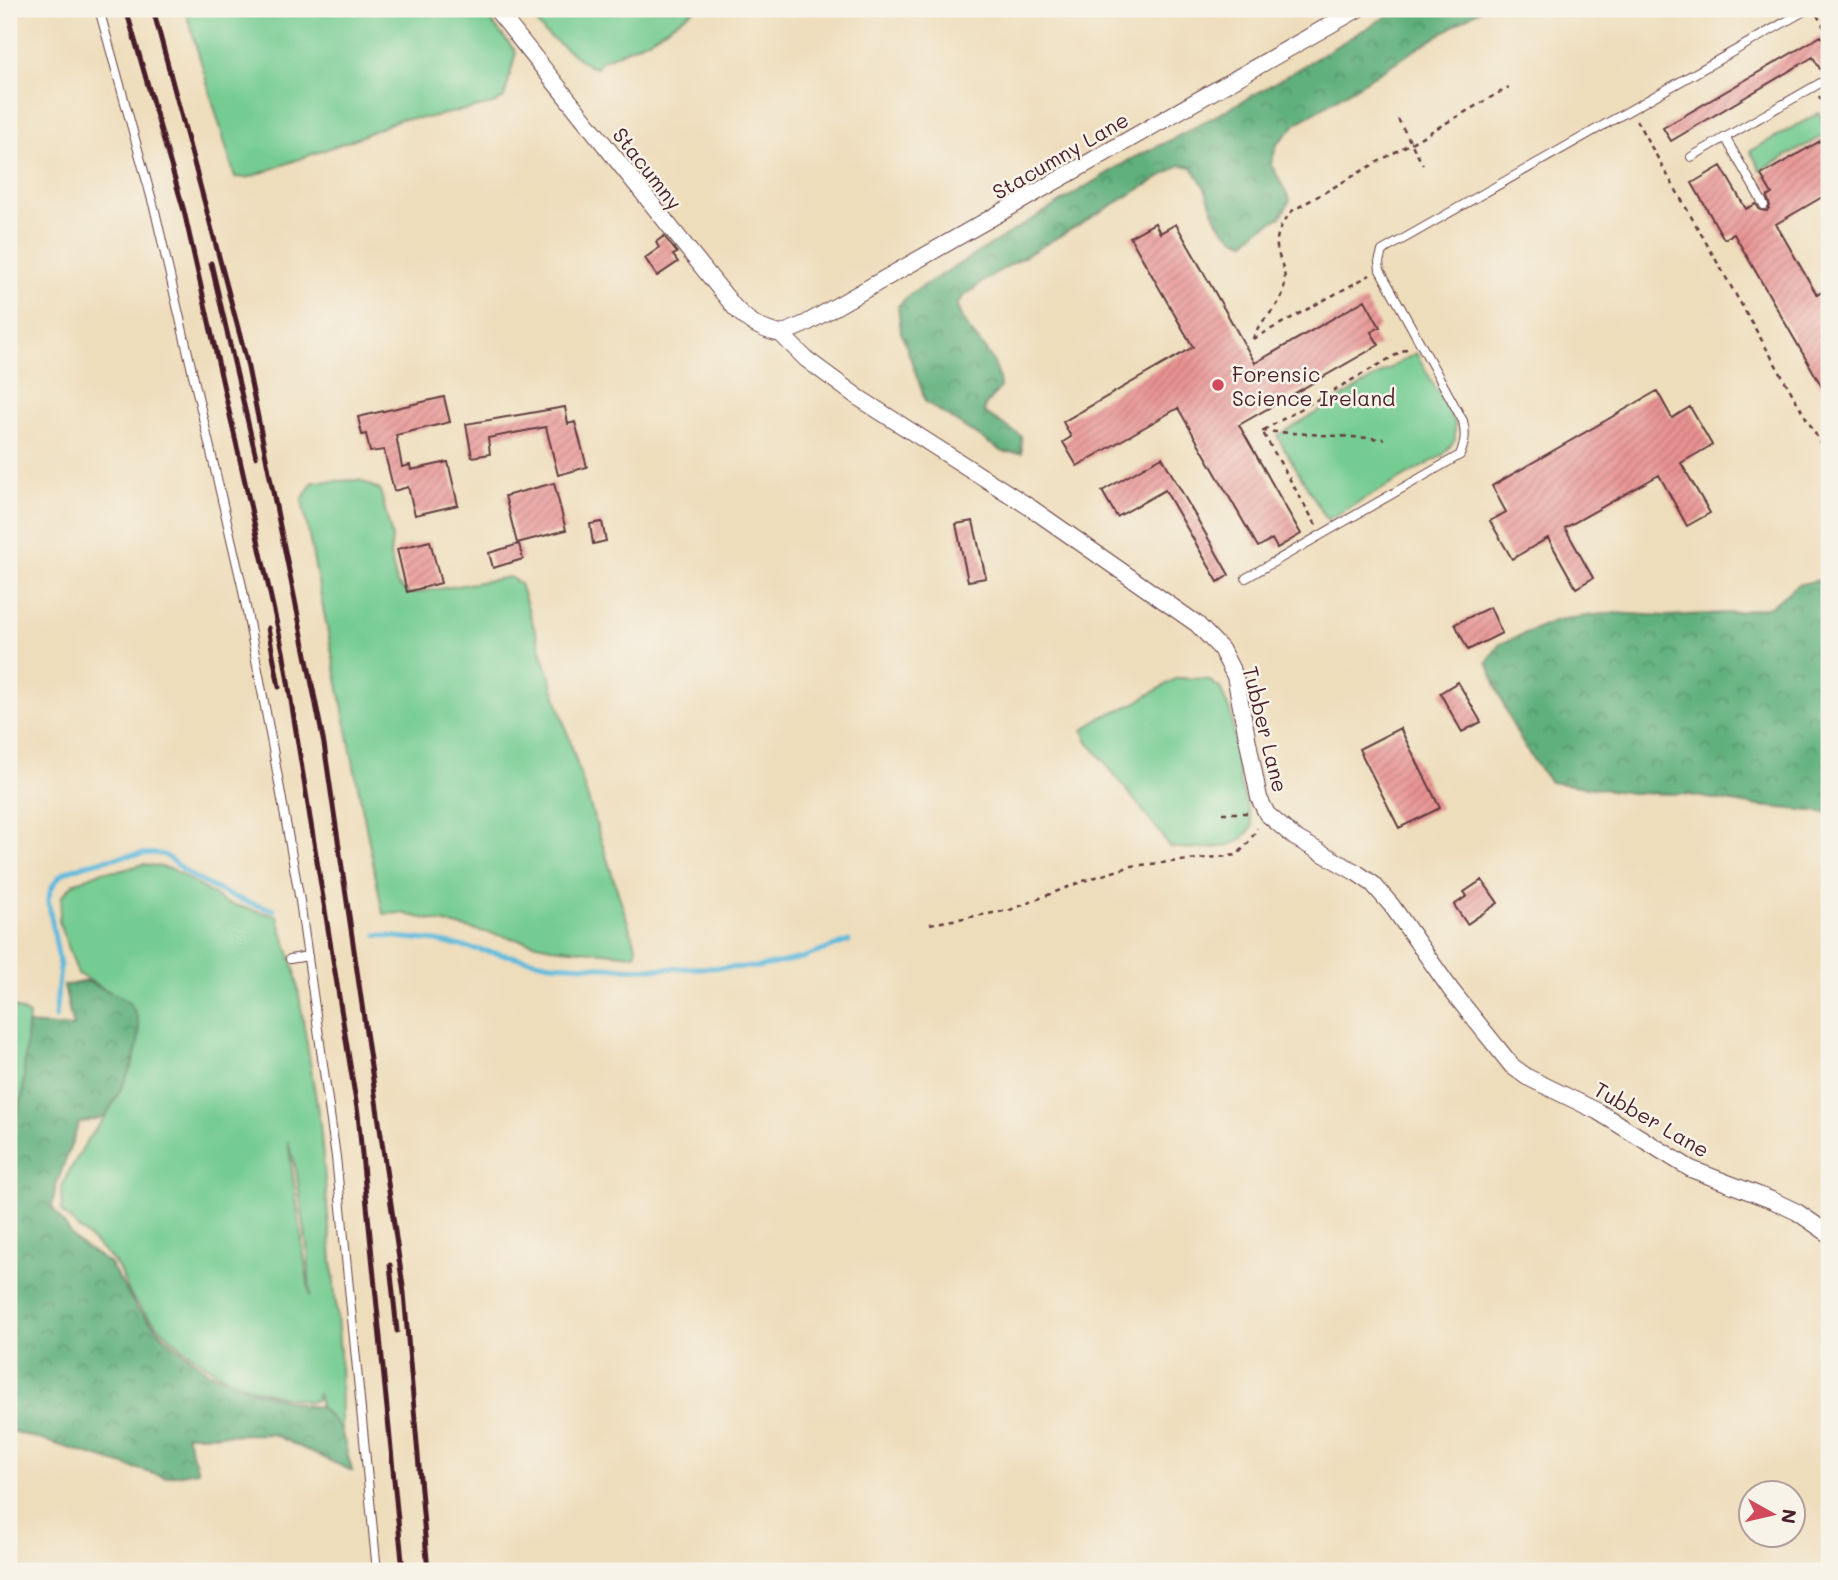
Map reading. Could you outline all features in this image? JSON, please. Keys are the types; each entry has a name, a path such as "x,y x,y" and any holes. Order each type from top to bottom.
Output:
{"street":[{"name":"Stacumny","path":"496,9 735,308 751,323 766,331 781,334"},
{"name":"Stacumny Lane","path":"781,334 816,317 1358,9"},
{"name":"Tubber Lane","path":"781,334 806,359 859,398 1031,508 1197,624 1222,649 1235,676 1259,798 1266,813 1294,837 1373,884 1392,906 1451,990 1512,1066 1527,1077 1597,1111 1691,1169 1774,1201 1797,1212 1829,1234"}],"lane":[{"path":"99,9 155,211 242,586 308,956 337,1171 377,1571"},
{"path":"1246,578 1460,455 1466,435 1463,421 1380,270 1378,262 1382,251 1808,9"},
{"path":"1691,157 1829,78"},
{"path":"1725,137 1764,205"},
{"path":"290,959 308,956"}],"path":[{"path":"1814,9 1829,36"},
{"path":"1380,270 1253,339 1256,326 1276,306 1282,295 1285,278 1276,254 1277,237 1283,222 1292,211 1509,87"},
{"path":"1813,87 1829,114"},
{"path":"1631,111 1829,458"},
{"path":"1398,118 1423,165"},
{"path":"1262,431 1420,342"},
{"path":"1262,431 1384,439"},
{"path":"1262,431 1321,534"},
{"path":"930,924 1010,910 1083,881 1132,866 1237,855 1250,841 1266,813 1222,813"}],"green space":[{"path":"197,9 481,9 516,52 504,98 493,104 426,118 400,119 357,138 247,178 235,177 187,15"},
{"path":"526,9 696,9 648,40 601,61 597,68 589,66 545,33"},
{"path":"1399,9 1481,9 1296,124 1277,144 1271,164 1290,200 1281,217 1259,229 1245,242 1223,228 1192,167 1181,165 991,276 964,296 957,305 961,316 988,353 998,375 1000,388 986,404 984,412 1021,436 1022,453 1003,452 926,402 901,332 898,306 910,294 1131,159 1254,95"},
{"path":"1819,113 1829,133 1761,170 1750,151"},
{"path":"1416,353 1455,423 1455,440 1443,455 1327,520 1277,436"},
{"path":"359,480 380,490 392,537 390,556 397,584 409,594 510,577 520,584 637,949 634,955 551,947 401,913 383,914 302,500 313,482"},
{"path":"1819,580 1829,586 1829,813 1751,805 1683,794 1632,793 1550,782 1513,725 1487,662 1500,644 1556,620 1611,613 1667,616 1729,613 1770,607 1797,585"},
{"path":"1177,678 1207,679 1220,688 1231,714 1240,783 1253,826 1235,843 1209,848 1169,847 1088,741 1083,730 1102,717 1133,704"},
{"path":"144,864 172,869 226,903 277,916 295,971 320,1124 340,1352 341,1429 320,1407 318,1393 316,1400 310,1402 257,1390 227,1378 188,1352 138,1305 113,1261 62,1212 61,1189 66,1177 88,1139 105,1117 110,992 78,974 59,921 62,896 74,883 103,871 119,871","holes":["288,1141 296,1170 308,1253 310,1297"]},
{"path":"86,981 130,1004 137,1017 137,1046 127,1078 105,1117 79,1123 56,1186 52,1207 76,1241 110,1264 136,1307 165,1337 208,1372 253,1390 302,1405 320,1407 341,1429 352,1471 272,1434 186,1435 198,1471 164,1477 9,1430 9,1143 23,1093 27,1024 73,1027 64,986"},
{"path":"9,1004 29,1015 23,1093 9,1143"}],"building":[{"path":"1821,36 1829,50 1829,64 1820,69 1813,57 1671,141 1663,128"},
{"path":"1829,136 1829,193 1776,224 1817,295 1829,287 1829,399 1734,234 1724,239 1692,183 1721,166 1746,209 1756,204 1760,210 1767,211 1770,206 1767,197 1772,194 1761,175"},
{"name":"Forensic Science Ireland","path":"1155,223 1160,233 1176,224 1255,363 1365,300 1380,327 1371,332 1379,345 1239,425 1301,534 1277,548 1272,539 1258,547 1178,408 1077,466 1063,442 1071,437 1063,422 1193,347 1130,237"},
{"path":"664,236 677,253 673,255 678,262 657,276 645,258 659,248 656,242"},
{"path":"1657,391 1672,418 1690,407 1712,445 1681,463 1710,513 1687,526 1659,475 1565,528 1593,578 1576,588 1548,538 1512,559 1490,521 1506,512 1492,486"},
{"path":"444,397 450,422 396,435 402,467 410,465 411,470 448,462 458,505 415,515 408,487 394,491 384,450 370,452 358,417"},
{"path":"565,407 568,424 575,422 587,467 558,475 546,427 488,438 490,454 472,457 466,424"},
{"path":"1162,457 1229,575 1218,582 1165,490 1117,517 1102,491"},
{"path":"554,483 566,530 517,543 505,496"},
{"path":"973,521 986,578 968,581 956,524"},
{"path":"602,522 606,541 593,544 590,524"},
{"path":"430,541 441,583 407,592 397,549"},
{"path":"519,544 523,559 493,568 489,553"},
{"path":"1490,607 1502,633 1468,650 1455,624"},
{"path":"1458,682 1481,722 1462,732 1440,693"},
{"path":"1400,728 1440,808 1399,828 1359,749"},
{"path":"1482,880 1498,903 1467,924 1454,905 1467,896 1464,892"}],"waterway":[{"path":"55,1018 60,966 48,900 55,881 68,871 94,862 127,856 164,855 210,886 241,900 274,910"},
{"path":"377,935 436,941 551,964 637,969 759,967 802,958 849,941"}],"railway":[{"path":"126,9 184,211 283,651 358,1114 403,1571"},
{"path":"153,9 246,358 324,744 404,1293 428,1571"},
{"path":"211,263 256,457"},
{"path":"268,628 279,687"},
{"path":"390,1265 397,1331"}],"place":[{"name":"Forensic Science Ireland","path":"1218,385"}]}
